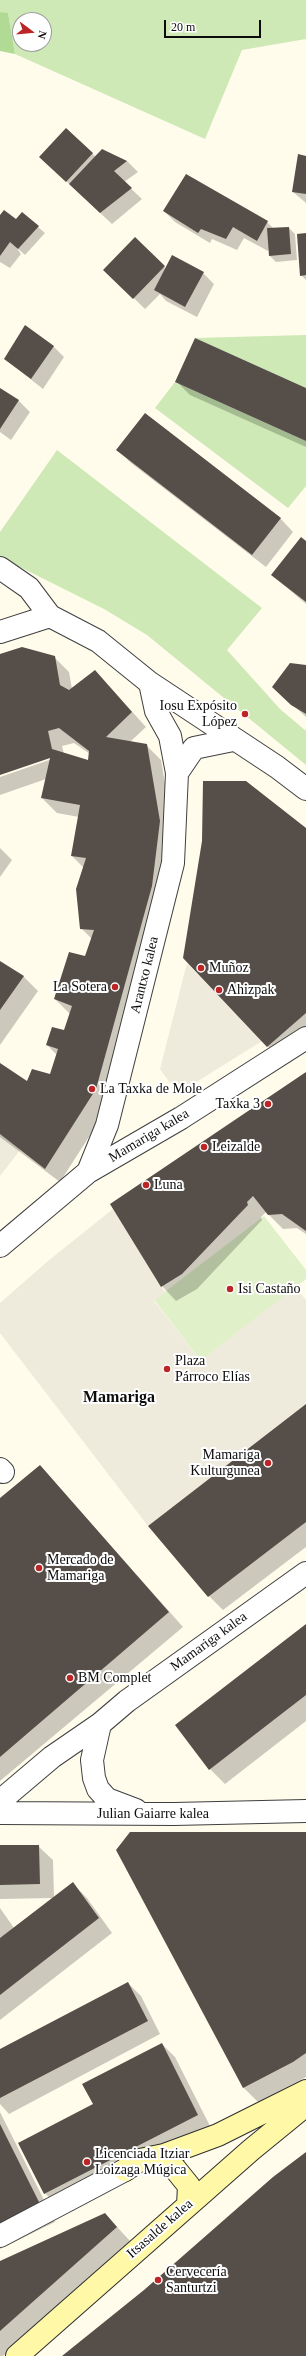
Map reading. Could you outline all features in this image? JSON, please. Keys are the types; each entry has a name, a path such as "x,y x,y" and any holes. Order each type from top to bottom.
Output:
{"street":[{"path":"0,568 29,588 50,616 98,640 150,683 233,740 277,767 306,789"},
{"path":"0,632 50,616"},
{"name":"Arantxo kalea","path":"88,1172 107,1125 173,863 177,773 170,736 156,711 150,683"},
{"path":"177,773 194,748 233,740"},
{"name":"Mamariga kalea","path":"0,1246 88,1172 181,1118 306,1038"},
{"name":"Mamariga kalea","path":"0,1801 52,1758 100,1724 127,1701 306,1573"},
{"path":"100,1724 92,1760 94,1778 98,1789 107,1799 131,1809 153,1814"},
{"name":"Julian Gaiarre kalea","path":"0,1813 153,1814 306,1811"},
{"path":"0,2236 125,2170 140,2160 164,2155 218,2135 306,2091"},
{"name":"Itsasalde kalea","path":"17,2356 188,2205 306,2105"},
{"path":"164,2155 189,2186 188,2205"}],"green space":[{"path":"0,0 306,0 306,39 242,50 205,139 15,54 15,52 52,52 52,12 12,12 12,37 8,14 0,12"},
{"path":"0,12 8,13 12,36 12,52 15,52 15,54 0,51"},
{"path":"306,335 306,388 195,338"},
{"path":"175,382 306,441 306,486 288,508 155,408"},
{"path":"57,450 262,608 227,650 280,709 306,731 306,765 147,635 104,609 0,557 0,532"},
{"name":"Isi Castaño","path":"264,1216 306,1270 306,1279 201,1361 154,1300"}],"shaded area":[{"path":"187,963 262,1041 190,1086 185,1087 170,1083 160,1069"},
{"path":"0,1134 21,1149 0,1176"},
{"name":"Plaza Párroco Elías","path":"113,1209 165,1292 154,1301 201,1361 295,1287 306,1300 306,1404 148,1526 0,1333 0,1303 48,1261"}],"building":[{"path":"66,128 93,153 66,182 39,157"},
{"path":"102,149 127,161 114,171 132,188 100,213 69,184"},
{"path":"298,154 306,156 306,194 292,192"},
{"path":"186,174 268,221 257,241 233,227 226,239 201,229 198,233 163,211"},
{"path":"4,210 16,219 22,212 39,226 18,249 10,242 0,256 0,215"},
{"path":"289,227 291,254 269,256 267,228"},
{"path":"306,233 306,275 300,276 297,234"},
{"path":"135,237 165,266 133,299 103,270"},
{"path":"172,255 204,272 185,307 154,290"},
{"path":"25,325 54,346 31,379 4,359"},
{"path":"195,338 306,388 306,441 175,382"},
{"path":"0,388 19,400 0,429"},
{"path":"145,413 281,518 252,555 116,450"},
{"path":"301,537 306,541 306,602 271,575"},
{"path":"22,647 55,656 60,685 69,690 95,670 132,712 106,737 147,744 160,821 152,886 96,1089 45,1169 0,1134 0,1063 27,1081 32,1069 50,1074 58,1049 46,1045 52,1027 64,1030 72,1006 54,999 69,952 85,956 94,930 80,929 76,889 86,858 71,856 80,805 41,798 50,758 0,775 0,654","holes":["59,728 89,751 88,760 52,749 48,731"]},
{"path":"290,663 306,665 306,714 291,705 272,687"},
{"path":"203,781 246,781 306,828 306,1013 267,1047 183,958 202,841"},
{"path":"0,961 24,976 0,1010"},
{"path":"306,1072 306,1231 282,1214 268,1215 253,1196 247,1202 248,1205 182,1274 161,1287 110,1204"},
{"name":"Mamariga Kulturgunea","path":"306,1404 306,1522 208,1597 148,1526"},
{"path":"40,1465 169,1612 0,1757 0,1498"},
{"path":"306,1624 306,1695 209,1770 175,1725"},
{"path":"130,1832 306,1832 306,2053 293,2062 243,2088 116,1850"},
{"path":"0,1845 39,1845 40,1884 0,1885"},
{"path":"73,1882 99,1918 0,1995 0,1938"},
{"path":"128,1982 148,2021 0,2098 0,2049"},
{"path":"162,2043 198,2115 44,2194 18,2143 93,2104 82,2084"},
{"path":"0,2124 42,2208 0,2228"},
{"path":"306,2152 306,2356 62,2356 144,2290 273,2177"},
{"path":"105,2213 117,2227 0,2331 0,2261"}],"place":[{"name":"Iosu Expósito López","path":"245,714"},
{"name":"Muñoz","path":"201,968"},
{"name":"La Sotera","path":"115,987"},
{"name":"Ahizpak","path":"219,990"},
{"name":"La Taxka de Mole","path":"92,1089"},
{"name":"Taxka 3","path":"268,1104"},
{"name":"Leizalde","path":"204,1147"},
{"name":"Luna","path":"146,1185"},
{"name":"Isi Castaño","path":"230,1289"},
{"name":"Plaza Párroco Elías","path":"167,1369"},
{"name":"Mamariga Kulturgunea","path":"268,1463"},
{"name":"Mercado de Mamariga","path":"39,1568"},
{"name":"BM Complet","path":"70,1678"},
{"name":"Licenciada Itziar Loizaga Múgica","path":"87,2162"},
{"name":"Cervecería Santurtzi","path":"158,2280"}],"district":[{"name":"Mamariga","path":"119,1398"}]}
